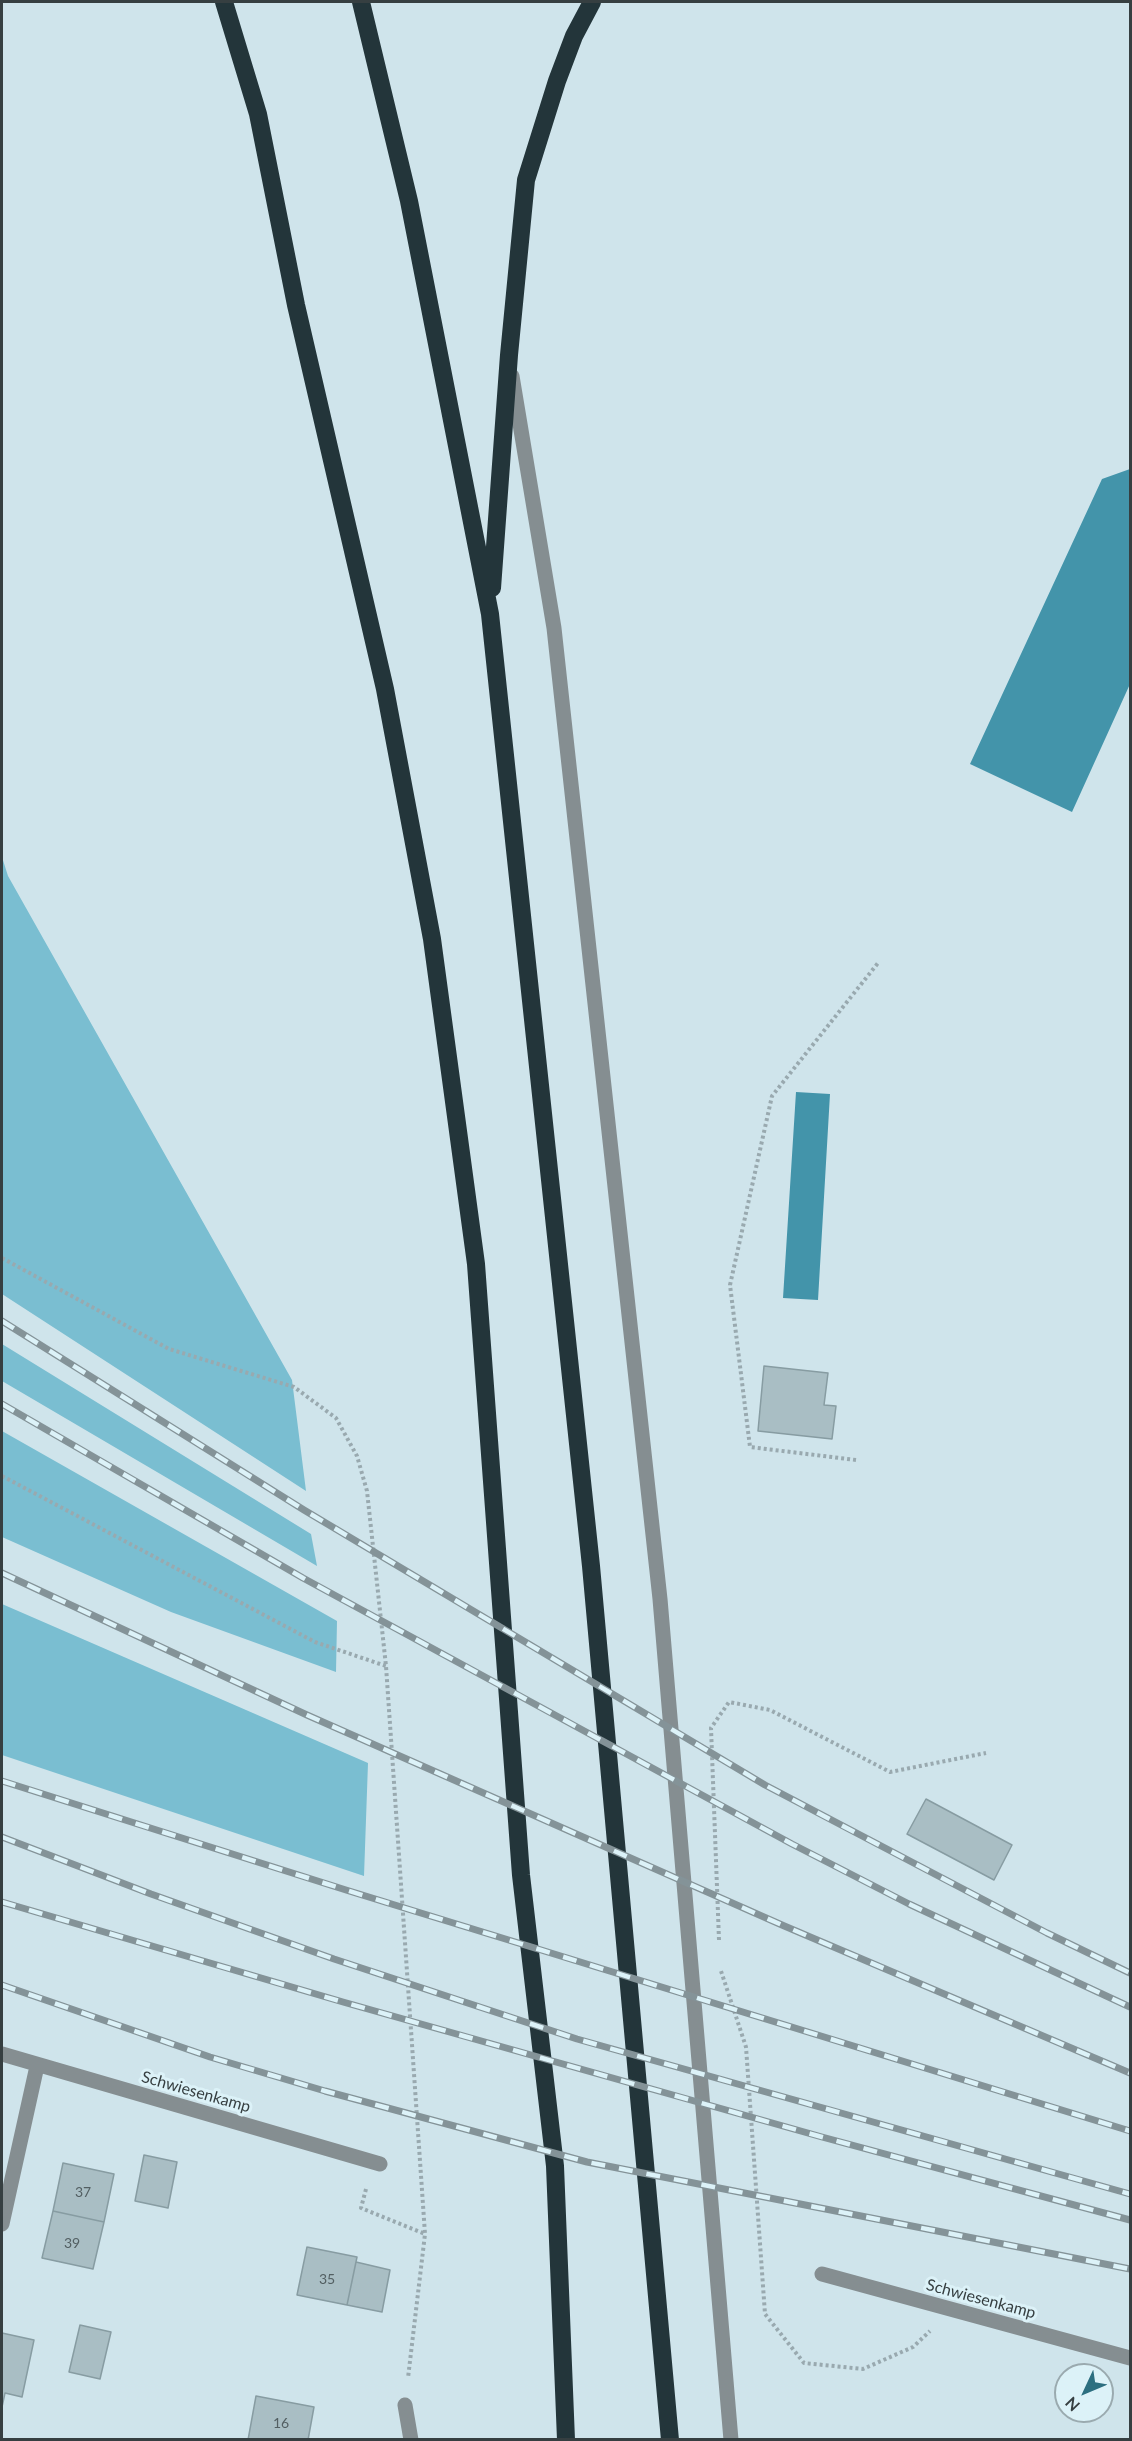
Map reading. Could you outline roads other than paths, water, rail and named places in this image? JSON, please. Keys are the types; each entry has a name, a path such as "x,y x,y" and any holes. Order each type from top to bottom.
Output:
{"highway":[{"path":"224,2 258,114 296,305 385,689 432,939 476,1264 521,1875 555,2166 566,2439"},
{"path":"361,2 409,201 490,614 591,1566 670,2439"},
{"path":"490,614 508,355 526,180 557,81 574,36 592,2"}],"street":[{"path":"508,355 554,628 660,1599 731,2439"},
{"name":"Schwiesenkamp","path":"2,2054 376,2163"},
{"path":"2,2224 38,2066"},
{"name":"Schwiesenkamp","path":"822,2274 1131,2358"},
{"path":"405,2405 411,2439"}],"railway":[{"path":"2,1321 304,1510 765,1785 1047,1933 1130,1973"},
{"path":"2,1404 303,1578 792,1844 909,1904 1130,2007"},
{"path":"2,1573 307,1715 782,1925 1130,2073"},
{"path":"2,1781 346,1890 1130,2131"},
{"path":"2,1837 151,1894 334,1959 577,2039 1130,2194"},
{"path":"2,1902 343,2002 822,2137 1130,2220"},
{"path":"2,1985 210,2057 325,2091 587,2162 1130,2269"}]}
